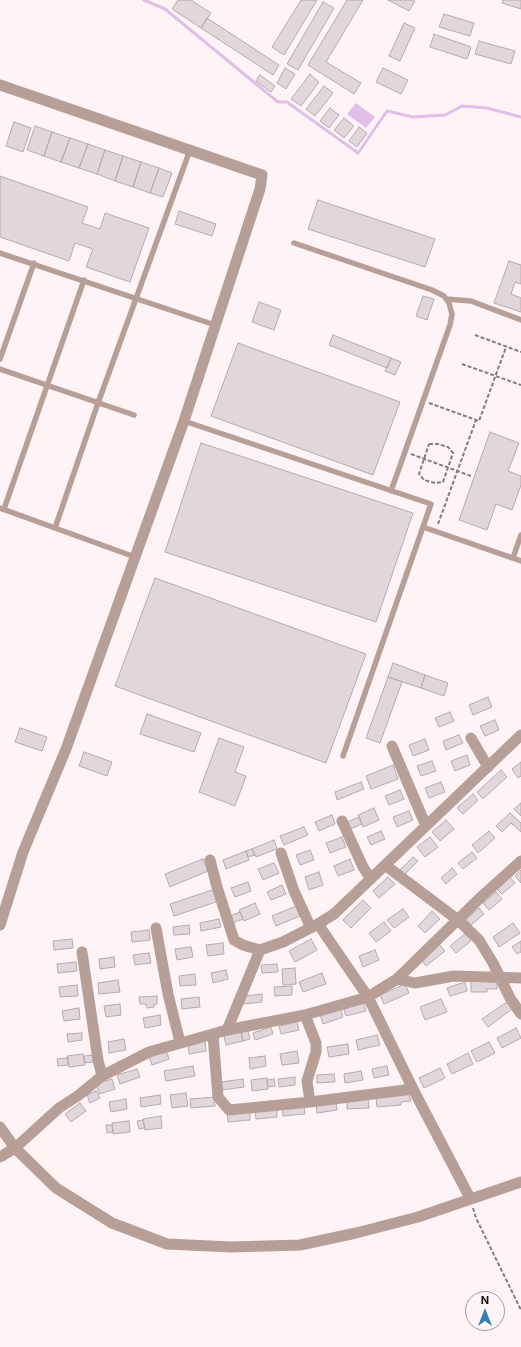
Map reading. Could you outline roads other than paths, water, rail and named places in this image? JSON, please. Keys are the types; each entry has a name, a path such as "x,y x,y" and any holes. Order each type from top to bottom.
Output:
{"street":[{"path":"0,85 191,149 262,175 260,189 184,421 66,748 23,852 0,925"},
{"path":"210,860 234,940 243,945 260,950 283,942 334,914 521,735"},
{"path":"471,738 488,766"},
{"path":"392,746 426,826"},
{"path":"342,821 363,867 371,879"},
{"path":"281,853 294,891 314,926 368,997 413,1089 470,1198"},
{"path":"0,1157 15,1148 59,1108 79,1095 102,1076 149,1052 180,1042 213,1035 227,1030 305,1016 368,997 397,980 521,861"},
{"path":"385,866 458,920 479,940 510,998 521,1014"},
{"path":"156,928 168,994 180,1042"},
{"path":"227,1030 260,950"},
{"path":"82,952 102,1076"},
{"path":"397,980 414,983 454,976 499,976 521,978"},
{"path":"305,1016 316,1043 316,1052 307,1081 310,1102"},
{"path":"213,1035 218,1097 229,1110 310,1102 413,1089"},
{"path":"0,1127 15,1148 56,1188 112,1223 167,1244 231,1247 300,1245 356,1233 418,1217 470,1198 521,1182"}],"lane":[{"path":"55,528 98,403 191,149"},
{"path":"294,243 432,290 450,303 452,314 450,325 391,491"},
{"path":"0,253 34,263 215,326"},
{"path":"0,359 34,263"},
{"path":"84,280 2,508 135,557"},
{"path":"446,299 471,301 521,320"},
{"path":"0,369 134,415"},
{"path":"184,421 431,504 343,756"},
{"path":"423,527 521,561"},
{"path":"513,558 521,535"}],"waterway":[{"path":"144,0 165,9 278,102 287,102 358,153 387,111 413,117 445,115 462,106 487,108 521,117"}]}
